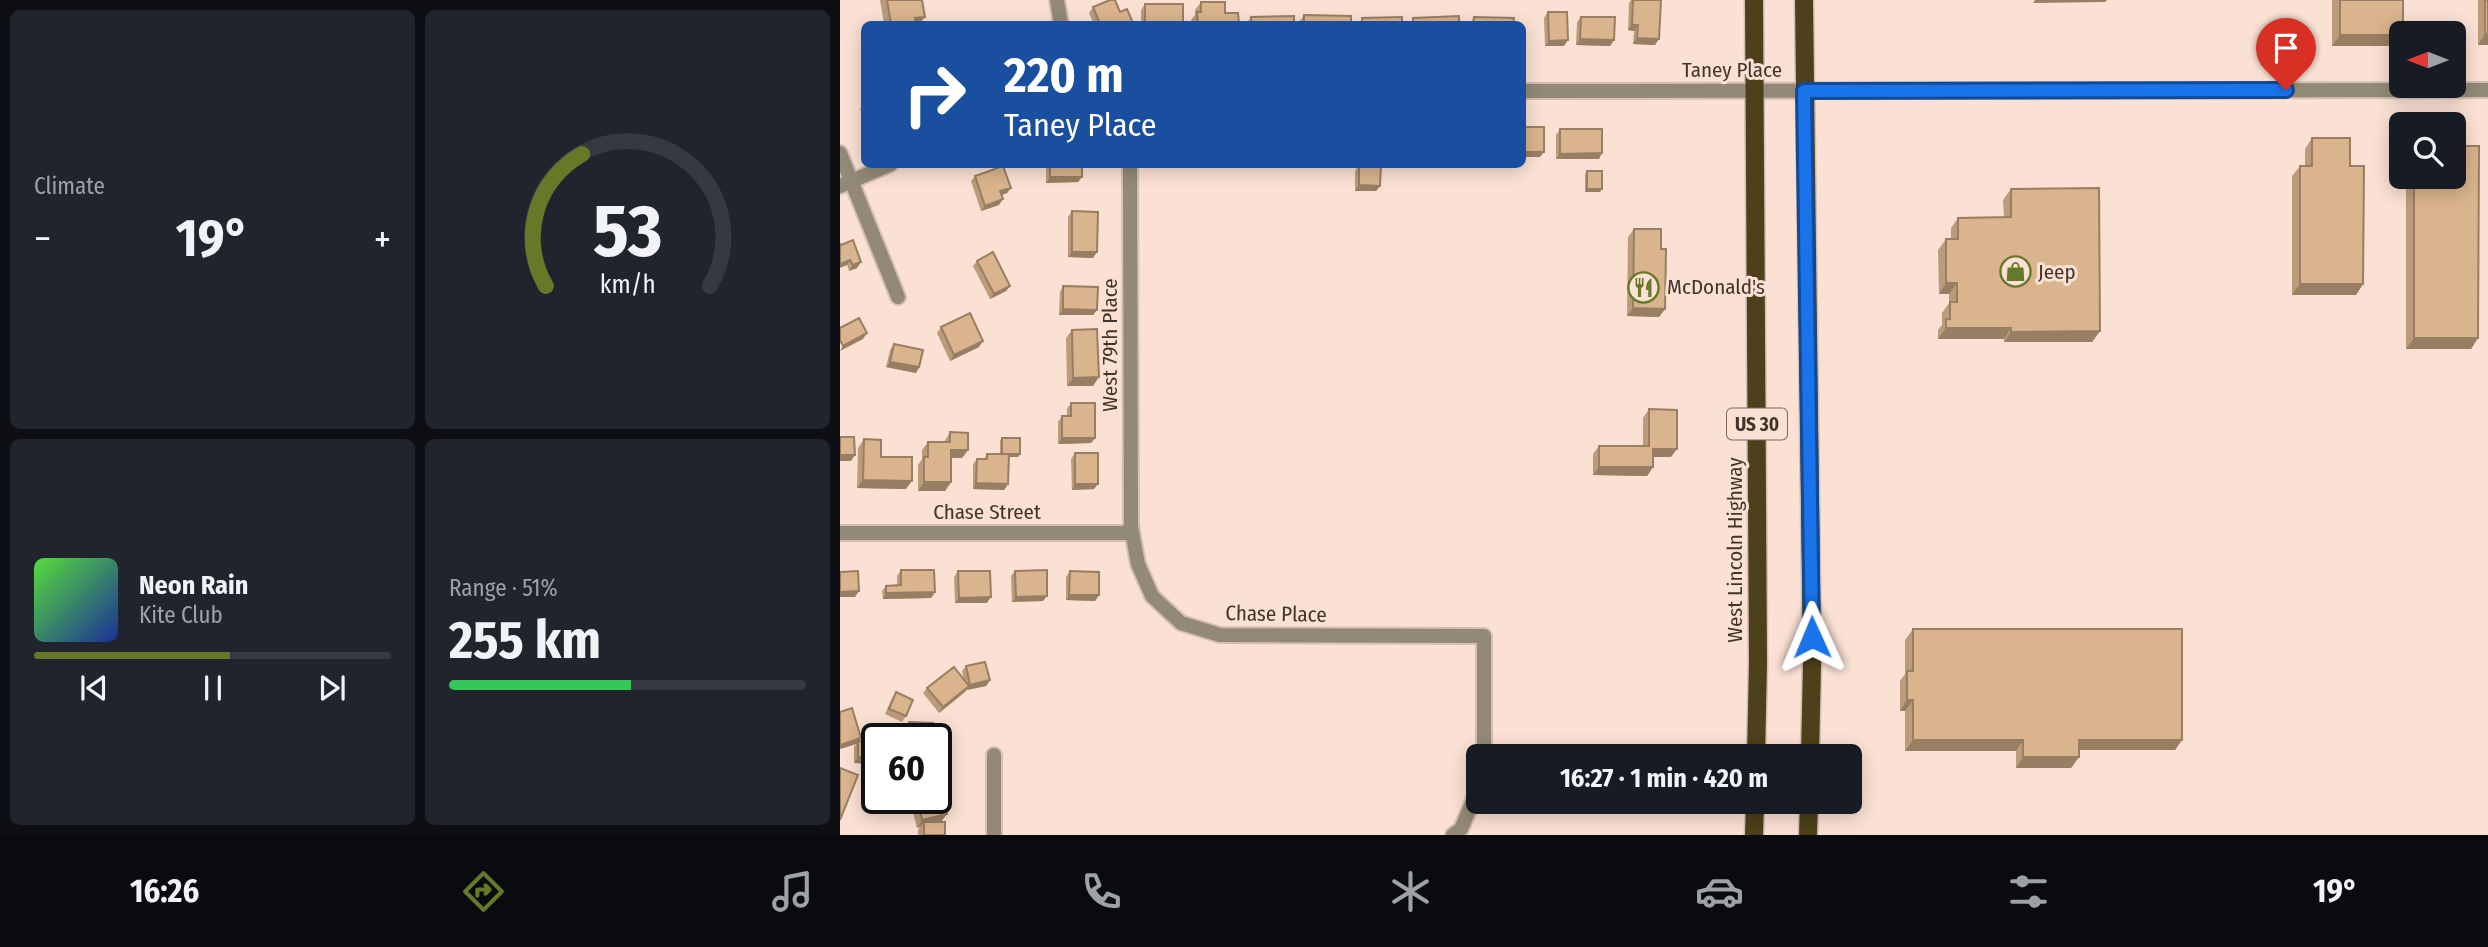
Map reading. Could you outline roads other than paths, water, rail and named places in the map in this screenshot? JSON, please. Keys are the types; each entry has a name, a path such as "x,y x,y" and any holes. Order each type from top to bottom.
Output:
{"main road":[{"name":"US 30","path":"1754,0 1755,91"},
{"name":"US 30","path":"1804,0 1812,664 1810,744"},
{"name":"West Lincoln Highway","path":"1755,91 1756,744"},
{"path":"1754,835 1755,814"},
{"path":"1808,814 1808,835"}],"street":[{"path":"1057,0 1060,21"},
{"name":"Taney Place","path":"1526,91 2488,90"},
{"path":"840,153 846,183 898,297"},
{"path":"846,183 882,168"},
{"name":"West 79th Place","path":"1130,168 1132,526"},
{"name":"Chase Street","path":"840,533 1127,533 1132,526"},
{"name":"Chase Place","path":"1132,526 1138,564 1152,596 1181,623 1220,635 1484,636 1484,744"},
{"path":"994,755 994,835"},
{"path":"1453,835 1461,828 1467,814"}],"place":[{"name":"Jeep","path":"2015,272"},
{"name":"McDonald's","path":"1644,287"}]}
